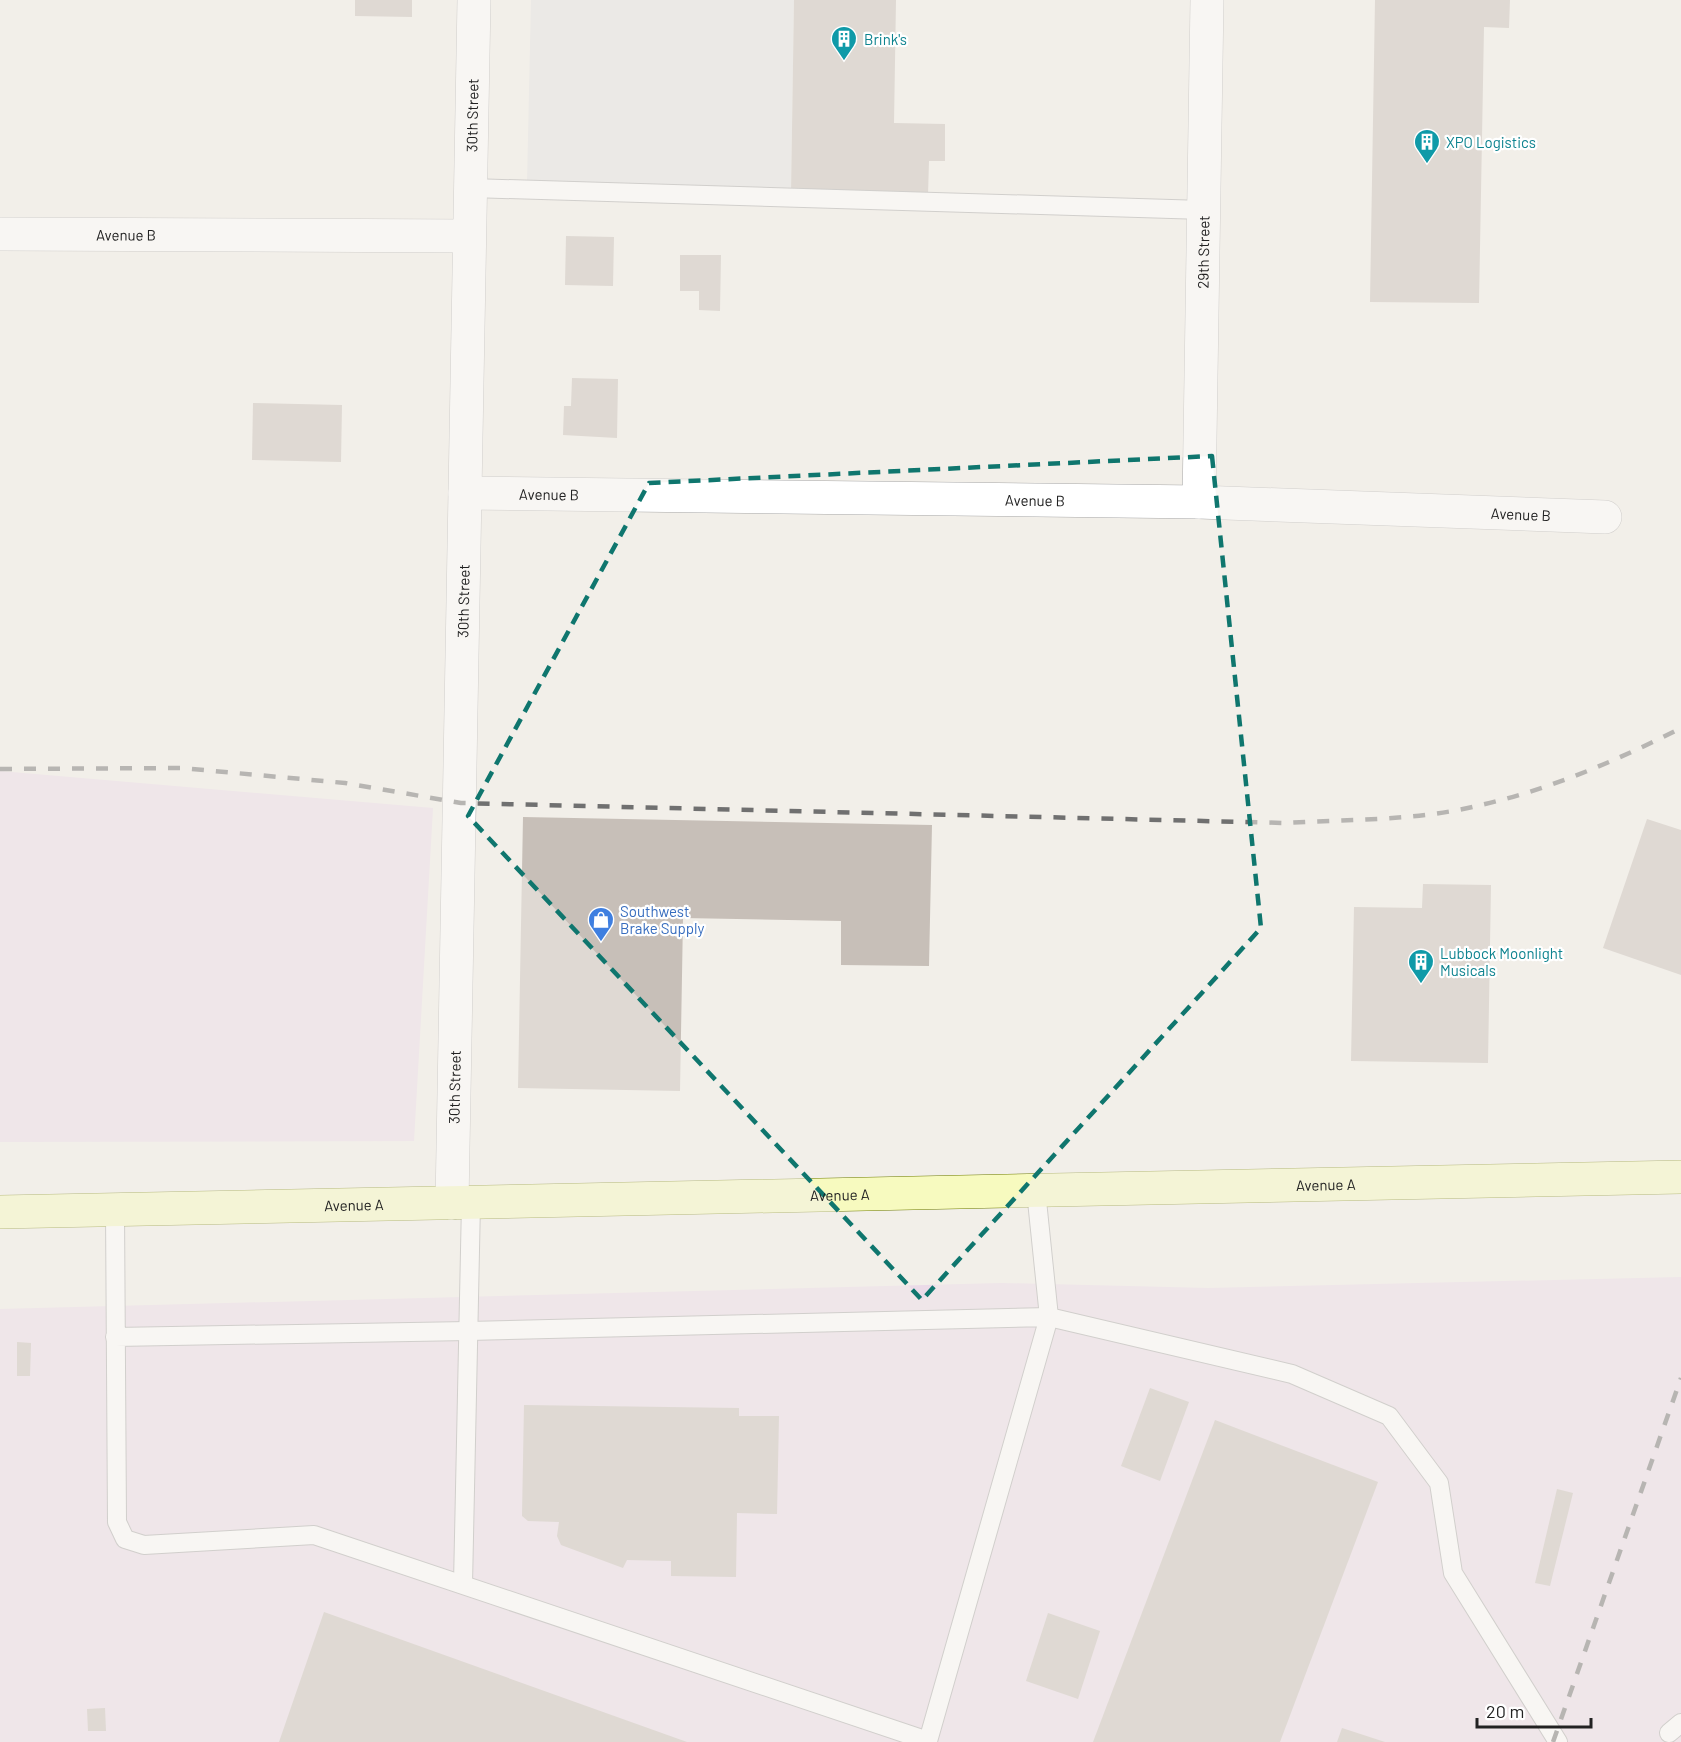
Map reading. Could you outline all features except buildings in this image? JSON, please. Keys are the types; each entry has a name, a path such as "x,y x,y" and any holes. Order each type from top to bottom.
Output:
{"main road":[{"name":"Avenue A","path":"0,1212 1681,1177"}],"street":[{"name":"30th Street","path":"461,1203 461,803 474,0"},
{"name":"29th Street","path":"1199,502 1207,0"},
{"name":"Avenue B","path":"0,234 469,236"},
{"name":"Avenue B","path":"465,493 1199,502 1605,517"}],"lane":[{"path":"471,188 1204,210"},
{"path":"115,1210 117,1522 125,1539 144,1545 314,1534 928,1741 1049,1317 1035,1191"},
{"path":"461,1203 468,1331 463,1584"},
{"path":"115,1337 1049,1317 1292,1374 1389,1416 1439,1483 1453,1573 1558,1742"}],"highlighted area":[{"path":"1212,456 1261,928 922,1300 468,816 649,483"}],"shaded area":[{"path":"531,0 794,0 791,193 527,183"},
{"path":"0,771 433,808 414,1141 0,1142"},
{"path":"1681,1277 1681,1742 0,1742 0,1309 1002,1283 1208,1288"}],"railway":[{"path":"0,769 181,768 345,783 461,803 1286,823 1408,817 1481,805 1533,791 1584,772 1681,728"},
{"path":"1553,1742 1681,1378"}],"place":[{"name":"Brink's","path":"844,62"},
{"name":"XPO Logistics","path":"1427,165"},
{"name":"Southwest Brake Supply","path":"601,943"},
{"name":"Lubbock Moonlight Musicals","path":"1421,985"}]}
